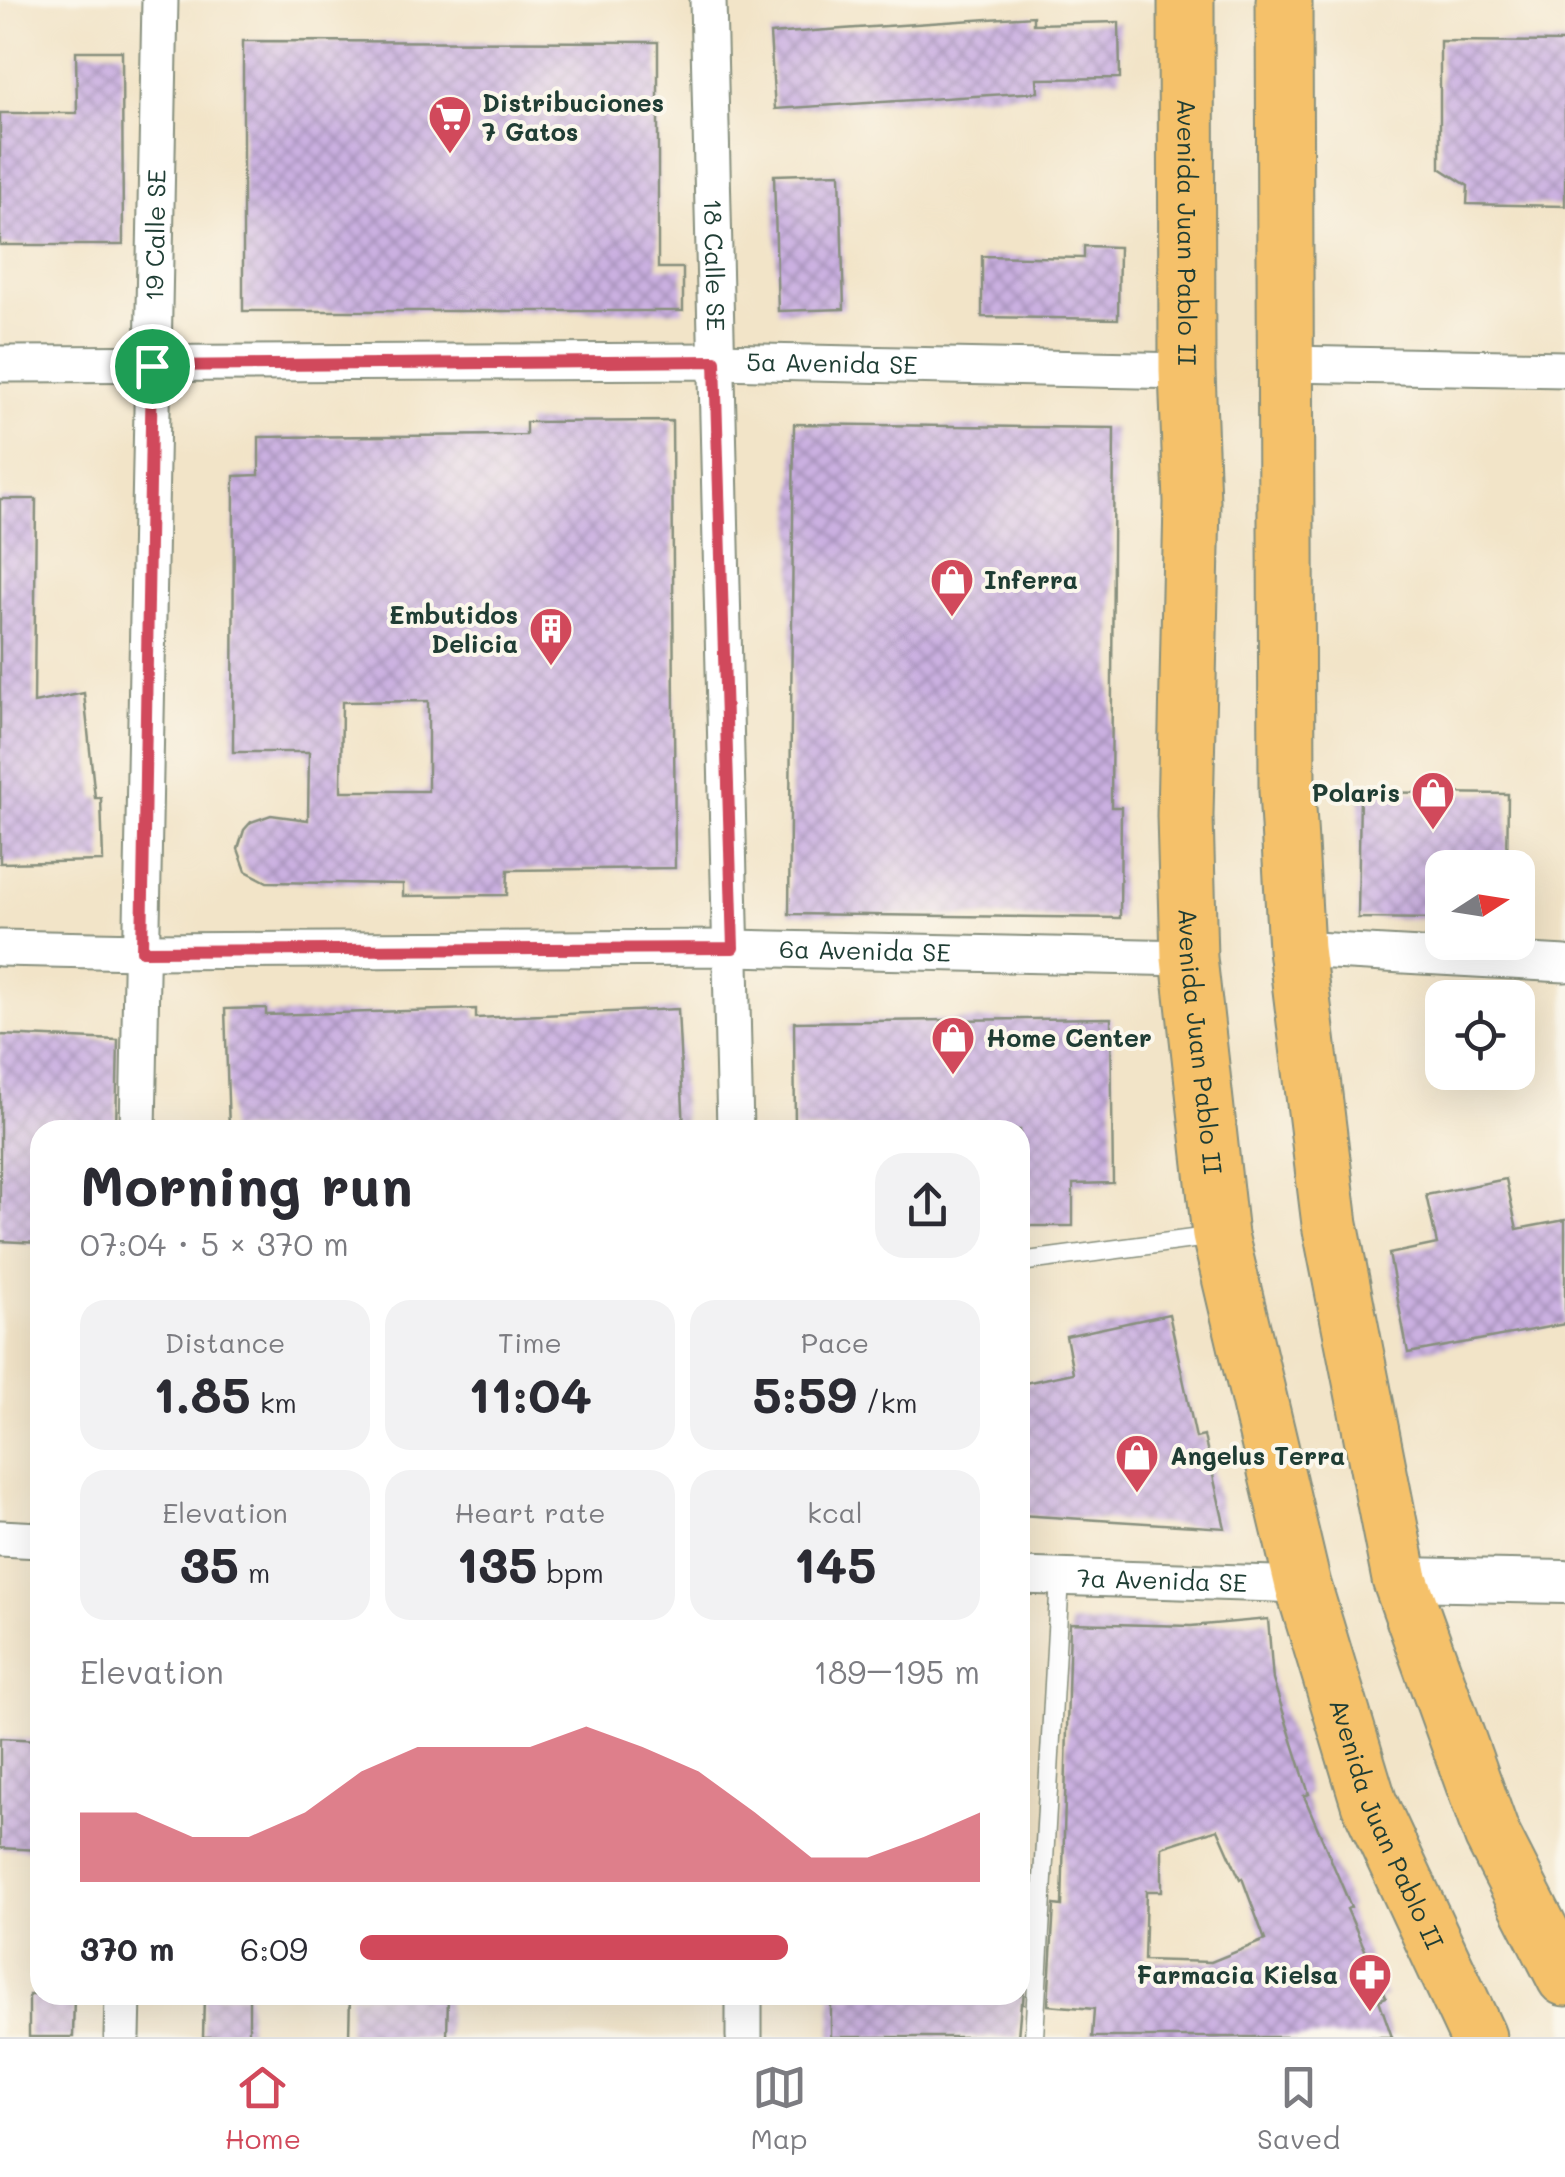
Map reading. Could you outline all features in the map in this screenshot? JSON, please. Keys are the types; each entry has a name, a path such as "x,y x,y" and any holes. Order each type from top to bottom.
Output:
{"highway":[{"name":"Avenida Juan Pablo II","path":"1186,0 1187,371 1192,502 1185,816 1188,958 1220,1235 1303,1585 1369,1802 1478,2037"},
{"path":"1284,0 1286,790 1296,949 1330,1224 1400,1579 1492,1835 1565,1978"}],"street":[{"name":"19 Calle SE","path":"138,1120 160,0"},
{"name":"18 Calle SE","path":"708,0 735,1120"},
{"name":"5a Avenida SE","path":"0,364 715,361 1187,371"},
{"path":"1285,364 1565,369"},
{"name":"6a Avenida SE","path":"0,948 733,948 1188,958"},
{"path":"1296,949 1565,964"},
{"path":"0,1538 30,1540"},
{"name":"7a Avenida SE","path":"1030,1576 1303,1585"},
{"path":"1400,1579 1565,1582"},
{"path":"122,2005 122,2037"},
{"path":"744,2005 744,2037"}],"lane":[{"path":"1030,1261 1220,1235"},
{"path":"1034,2037 1060,1578"}],"building":[{"path":"1033,16 1033,24 1119,22 1120,78 1037,79 1038,92 775,109 770,34"},
{"name":"Distribuciones 7 Gatos","path":"243,41 658,42 658,268 683,268 683,311 243,311"},
{"path":"1440,41 1565,42 1565,206 1467,204 1468,186 1440,168"},
{"path":"76,51 122,51 123,245 0,245 0,113 77,113"},
{"path":"840,173 844,309 778,311 774,175"},
{"path":"1084,246 1119,247 1118,319 982,317 982,256 1084,258"},
{"name":"Embutidos Delicia","path":"672,421 675,868 508,870 507,895 403,896 403,884 267,882 246,871 238,849 251,822 271,815 308,820 309,752 233,752 234,476 259,475 259,437 526,435 526,422","holes":["428,701 428,791 341,791 342,702"]},
{"name":"Inferra","path":"794,424 1114,428 1111,807 1121,807 1120,918 789,914"},
{"path":"0,499 36,499 34,703 84,693 95,798 101,798 103,861 0,863"},
{"name":"Polaris","path":"1360,792 1508,794 1507,850 1425,850 1425,919 1358,918"},
{"path":"266,1008 266,1015 476,1009 476,1018 678,1009 684,1120 229,1120 225,1009"},
{"name":"Home Center","path":"1111,1018 1113,1183 1073,1184 1073,1226 1030,1226 1030,1120 795,1120 794,1022"},
{"path":"0,1035 118,1040 116,1120 30,1120 30,1242 0,1241"},
{"path":"1506,1179 1517,1229 1565,1220 1565,1324 1408,1353 1389,1254 1437,1244 1426,1195"},
{"path":"1169,1314 1196,1438 1204,1436 1225,1528 1030,1516 1030,1382 1073,1373 1066,1336"},
{"path":"1268,1619 1273,1680 1309,1794 1304,1796 1386,1997 1379,2000 1392,2037 1092,2037 1094,2009 1048,2005 1054,1905 1062,1906 1070,1623 1191,1626","holes":["1218,1829 1265,1940 1211,1962 1144,1960 1146,1891 1162,1891 1162,1847"]},
{"path":"0,1738 30,1740 30,1850 0,1848"},
{"path":"29,1995 30,2005 74,2005 73,2037 29,2037"},
{"path":"204,2005 249,2005 249,2037 203,2037"},
{"path":"350,2005 448,2005 447,2037 349,2037"},
{"path":"831,2005 1021,2005 1018,2037 831,2037"}],"place":[{"name":"Distribuciones 7 Gatos","path":"450,155"},
{"name":"Inferra","path":"952,618"},
{"name":"Embutidos Delicia","path":"551,667"},
{"name":"Polaris","path":"1433,831"},
{"name":"Home Center","path":"953,1076"},
{"name":"Angelus Terra","path":"1137,1494"},
{"name":"Farmacia Kielsa","path":"1370,2013"}],"route":[{"path":"715,361 733,948 142,951 152,366 715,361"}]}
